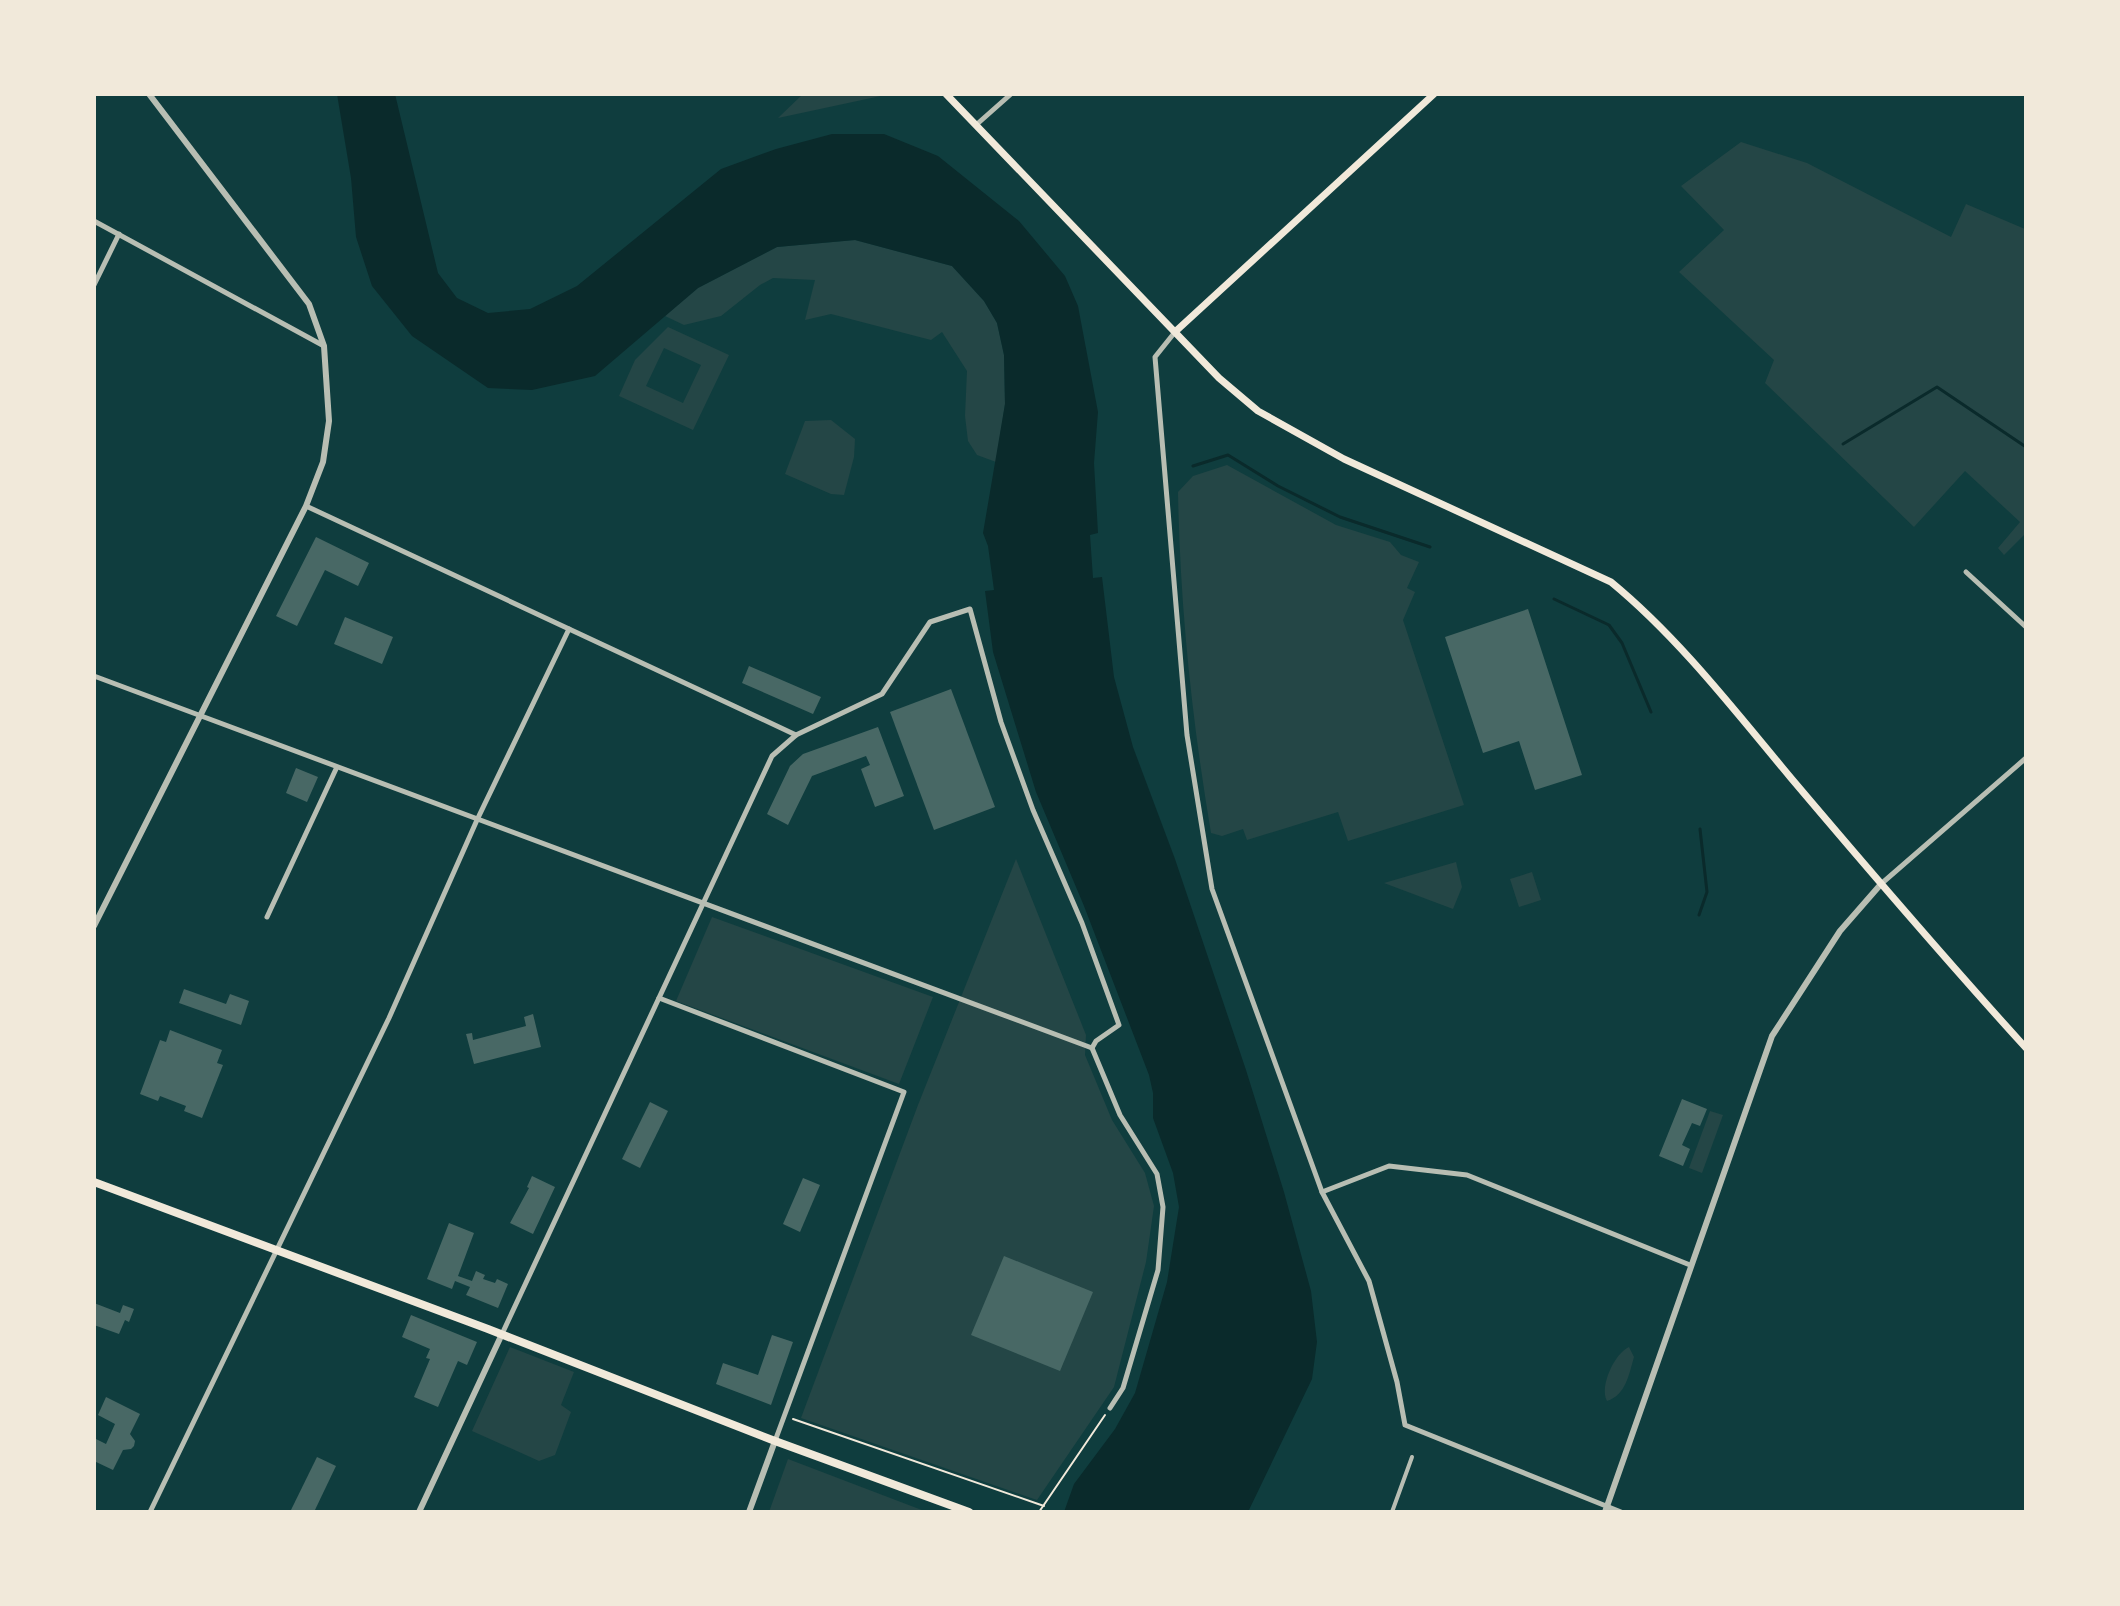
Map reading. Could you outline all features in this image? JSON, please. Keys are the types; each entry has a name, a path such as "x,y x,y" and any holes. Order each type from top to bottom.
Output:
{"main road":[{"path":"946,94 1219,378 1258,411 1344,459 1611,582 1644,609 2026,1048"},
{"path":"1176,331 1434,94"},
{"path":"94,1182 969,1512"}],"street":[{"path":"94,926 306,506 323,462 329,421 324,346 309,304 149,94"},
{"path":"976,125 1011,94"},
{"path":"94,221 324,346"},
{"path":"94,285 119,234"},
{"path":"1176,331 1155,357 1187,735 1212,889 1322,1192 1369,1281 1397,1382 1405,1425 1606,1509 1621,1512"},
{"path":"306,506 796,735"},
{"path":"1966,572 2026,627"},
{"path":"419,1512 772,756 796,735 882,694 930,622 970,609 1001,722 1033,810 1082,923 1119,1025 1096,1041 1092,1048"},
{"path":"150,1512 274,1250 389,1018 477,820 569,629"},
{"path":"94,676 336,769 1092,1048 1120,1115 1157,1174 1163,1207 1158,1270 1123,1388 1110,1408"},
{"path":"1606,1509 1772,1036 1840,931 1881,884 2026,758"},
{"path":"267,917 336,769"},
{"path":"659,998 904,1092 749,1512"},
{"path":"1322,1192 1389,1166 1467,1175 1690,1265"},
{"path":"1392,1512 1412,1457"}],"path":[{"path":"1039,1512 1110,1408"},
{"path":"784,1416 1044,1506"}],"shaded area":[{"path":"337,94 395,94 438,273 457,298 488,313 530,309 577,286 721,169 776,149 832,134 884,134 938,156 1019,221 1065,276 1078,306 1098,412 1094,463 1098,533 1090,535 1093,578 1102,577 1114,677 1133,747 1175,859 1246,1070 1311,1291 1317,1342 1312,1379 1248,1512 1064,1512 1074,1484 1115,1429 1135,1393 1167,1282 1179,1207 1173,1173 1153,1118 1149,1075 1036,792 993,652 985,591 994,590 988,546 983,533 1005,404 1004,355 997,323 984,301 952,266 855,240 777,247 698,288 595,376 532,390 488,388 412,336 372,286 356,237 351,178"},
{"path":"803,94 890,94 778,118"},
{"path":"1741,142 1807,163 1951,237 1966,204 2025,229 2026,533 2004,555 1998,548 2020,522 1965,471 1914,527 1765,383 1774,360 1679,272 1724,230 1681,186"},
{"path":"855,240 952,266 984,301 997,323 1004,355 1005,404 996,462 977,455 968,441 965,416 967,371 942,332 931,340 831,314 805,320 815,280 773,278 721,316 684,325 665,316 698,288 777,247"},
{"path":"668,327 729,355 693,430 619,396 635,360","holes":["664,348 701,365 683,403 646,386"]},
{"path":"831,420 855,439 854,457 844,495 831,494 785,474 805,421"},
{"path":"1227,465 1336,525 1390,542 1401,555 1419,562 1407,588 1415,592 1403,620 1464,805 1348,841 1338,812 1247,840 1243,829 1222,836 1211,833 1188,663 1178,492 1193,476"},
{"path":"1016,859 1086,1035 1085,1055 1112,1120 1145,1173 1154,1206 1146,1262 1114,1387 1037,1500 801,1418 918,1105"},
{"path":"1456,862 1462,887 1453,909 1384,883"},
{"path":"1532,872 1541,900 1519,907 1510,879"},
{"path":"712,917 933,997 899,1084 676,1001"},
{"path":"1710,1111 1723,1115 1702,1173 1689,1168"},
{"path":"510,1347 574,1372 561,1405 571,1412 555,1455 539,1461 472,1431"},
{"path":"1629,1347 1634,1357 1626,1383 1619,1394 1607,1401 1605,1387 1610,1371"},
{"path":"788,1459 927,1512 769,1512"}],"building":[{"path":"316,537 369,563 358,586 325,570 297,626 276,616"},
{"path":"1528,609 1582,775 1535,790 1519,741 1483,753 1445,637"},
{"path":"345,617 393,637 382,664 334,644"},
{"path":"749,666 821,697 813,714 742,683"},
{"path":"951,689 995,807 934,830 890,712"},
{"path":"878,727 904,796 875,807 861,769 870,765 866,756 812,776 788,825 767,814 790,766 803,754"},
{"path":"296,768 318,777 307,802 286,793"},
{"path":"184,989 226,1004 230,994 249,1001 241,1025 179,1003"},
{"path":"533,1014 541,1047 474,1064 466,1034 472,1033 473,1040 526,1026 524,1017"},
{"path":"170,1030 222,1050 217,1063 223,1065 202,1118 184,1111 186,1106 160,1096 158,1101 140,1094 160,1040 166,1042"},
{"path":"1682,1099 1707,1109 1700,1126 1692,1123 1682,1145 1690,1149 1683,1166 1659,1156"},
{"path":"650,1102 668,1111 640,1168 622,1159"},
{"path":"532,1176 555,1187 533,1234 510,1223"},
{"path":"803,1178 820,1185 800,1232 783,1224"},
{"path":"449,1223 474,1233 458,1276 472,1281 476,1271 485,1275 483,1279 495,1283 497,1279 508,1284 498,1308 466,1295 470,1287 455,1281 452,1289 427,1279"},
{"path":"1004,1256 1093,1292 1060,1371 971,1335"},
{"path":"94,1303 120,1313 123,1305 134,1309 129,1322 125,1320 119,1334 94,1325"},
{"path":"411,1315 477,1342 467,1365 458,1361 438,1407 414,1397 430,1359 426,1358 430,1349 402,1337"},
{"path":"772,1335 793,1342 771,1405 716,1384 723,1363 758,1375"},
{"path":"106,1397 140,1414 130,1434 135,1441 134,1446 123,1450 113,1470 94,1461 94,1438 106,1444 115,1424 98,1415"},
{"path":"317,1457 336,1466 314,1512 290,1512"}],"waterway":[{"path":"1843,444 1937,387 2026,447"},
{"path":"1193,466 1228,455 1278,486 1340,517 1430,547"},
{"path":"1554,599 1609,625 1622,643 1651,712"},
{"path":"1699,915 1707,892 1700,829"}]}
